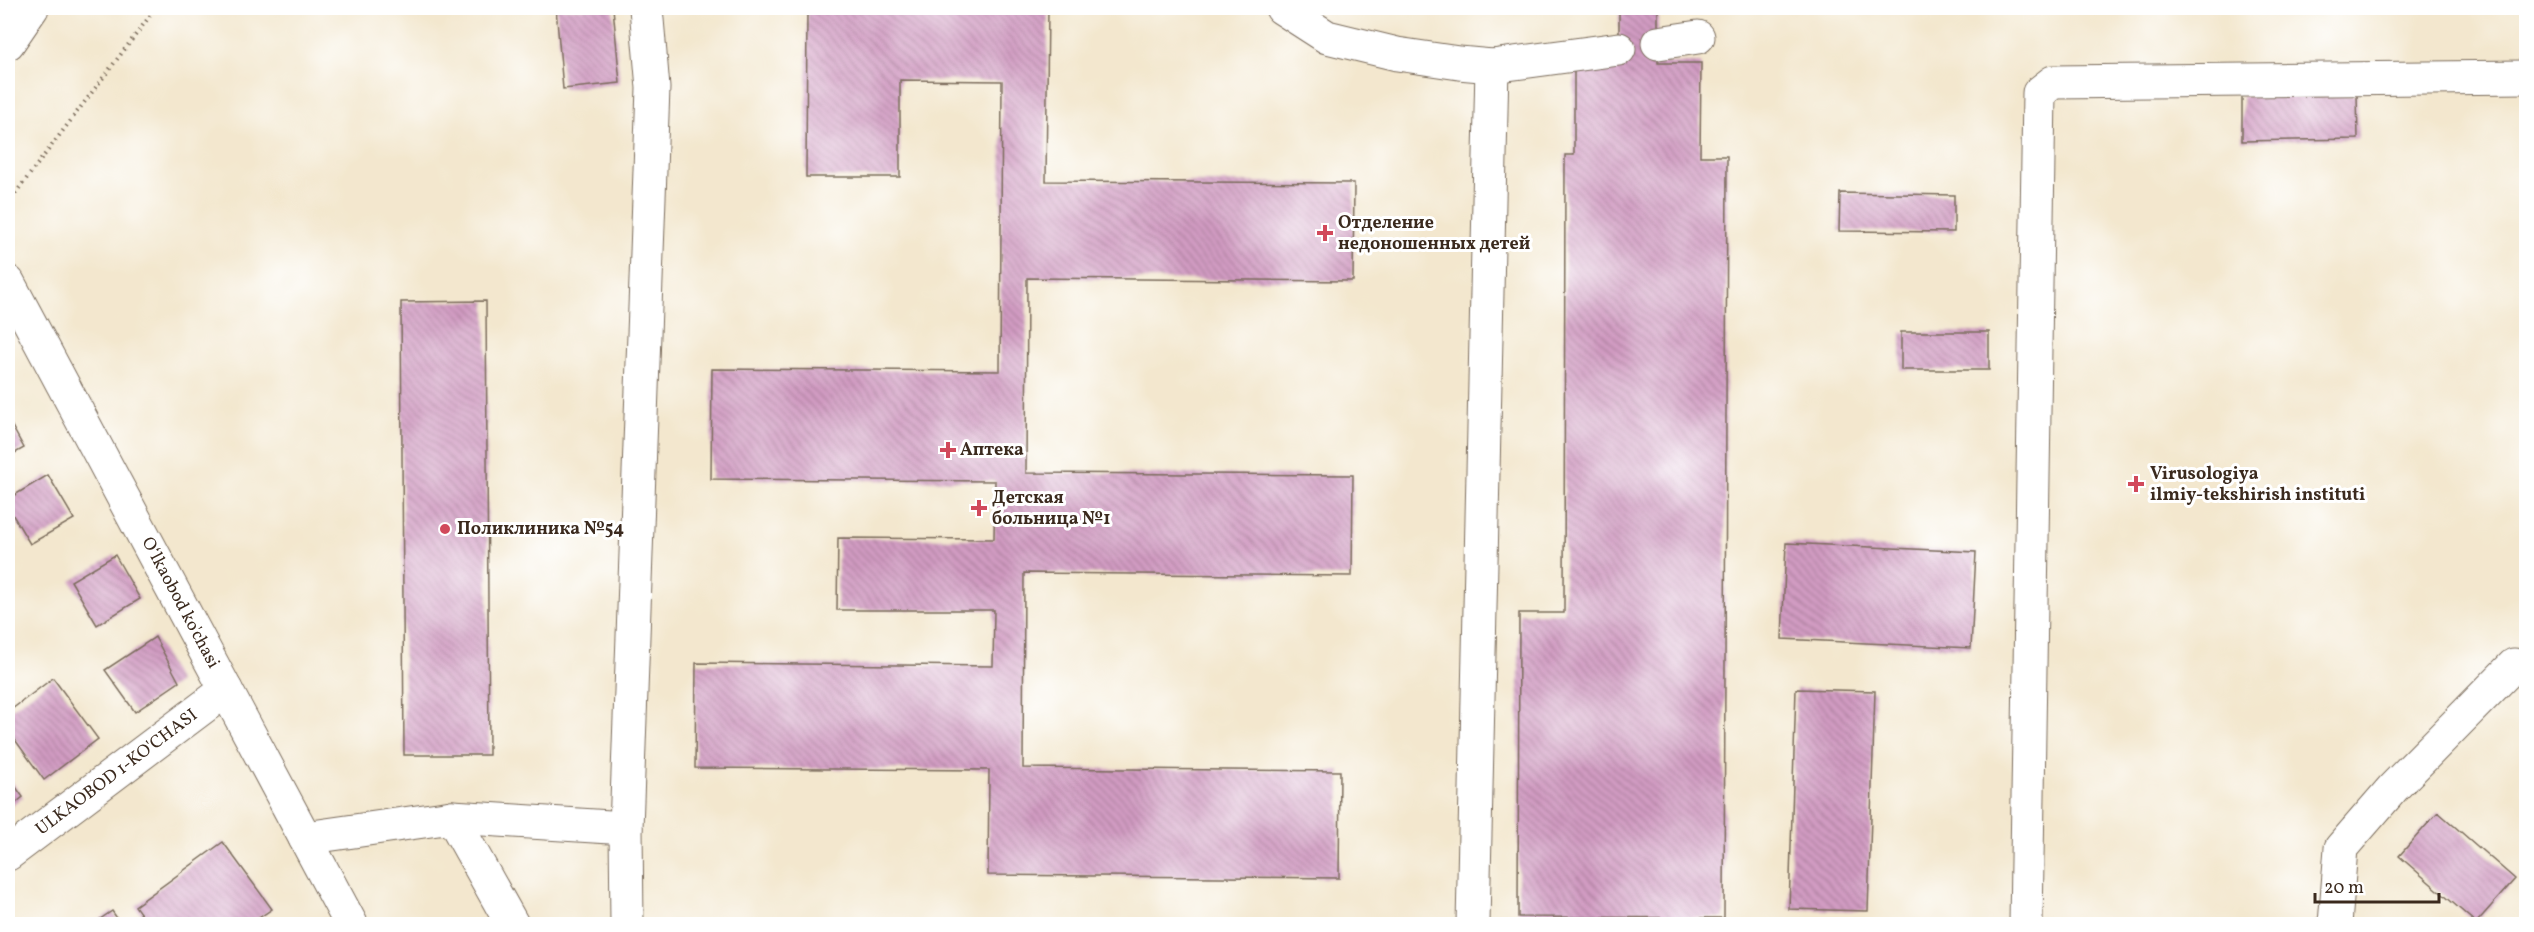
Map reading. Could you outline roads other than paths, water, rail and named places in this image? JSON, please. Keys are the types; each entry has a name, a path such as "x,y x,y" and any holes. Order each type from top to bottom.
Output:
{"street":[{"path":"8,43 33,8"},
{"path":"627,924 626,828 653,88 646,8"},
{"path":"1282,8 1328,37 1397,54 1492,66 1619,49"},
{"path":"1658,43 1698,37"},
{"path":"1473,924 1492,66"},
{"path":"2026,924 2039,93 2053,82 2526,77"},
{"name":"Oʻlkaobod ko'chasi","path":"8,282 351,924"},
{"path":"2335,924 2341,848 2393,788 2514,665"},
{"name":"ULKAOBOD 1-KO'CHASI","path":"8,854 226,690"},
{"path":"305,838 453,817 626,828"},
{"path":"453,817 512,924"}],"place":[{"name":"Отделение недоношенных детей","path":"1325,233"},
{"name":"Аптека","path":"948,450"},
{"name":"Virusologiya ilmiy-tekshirish instituti","path":"2136,484"},
{"name":"Детская больница №1","path":"979,508"},
{"name":"Поликлиника №54","path":"445,529"}]}
